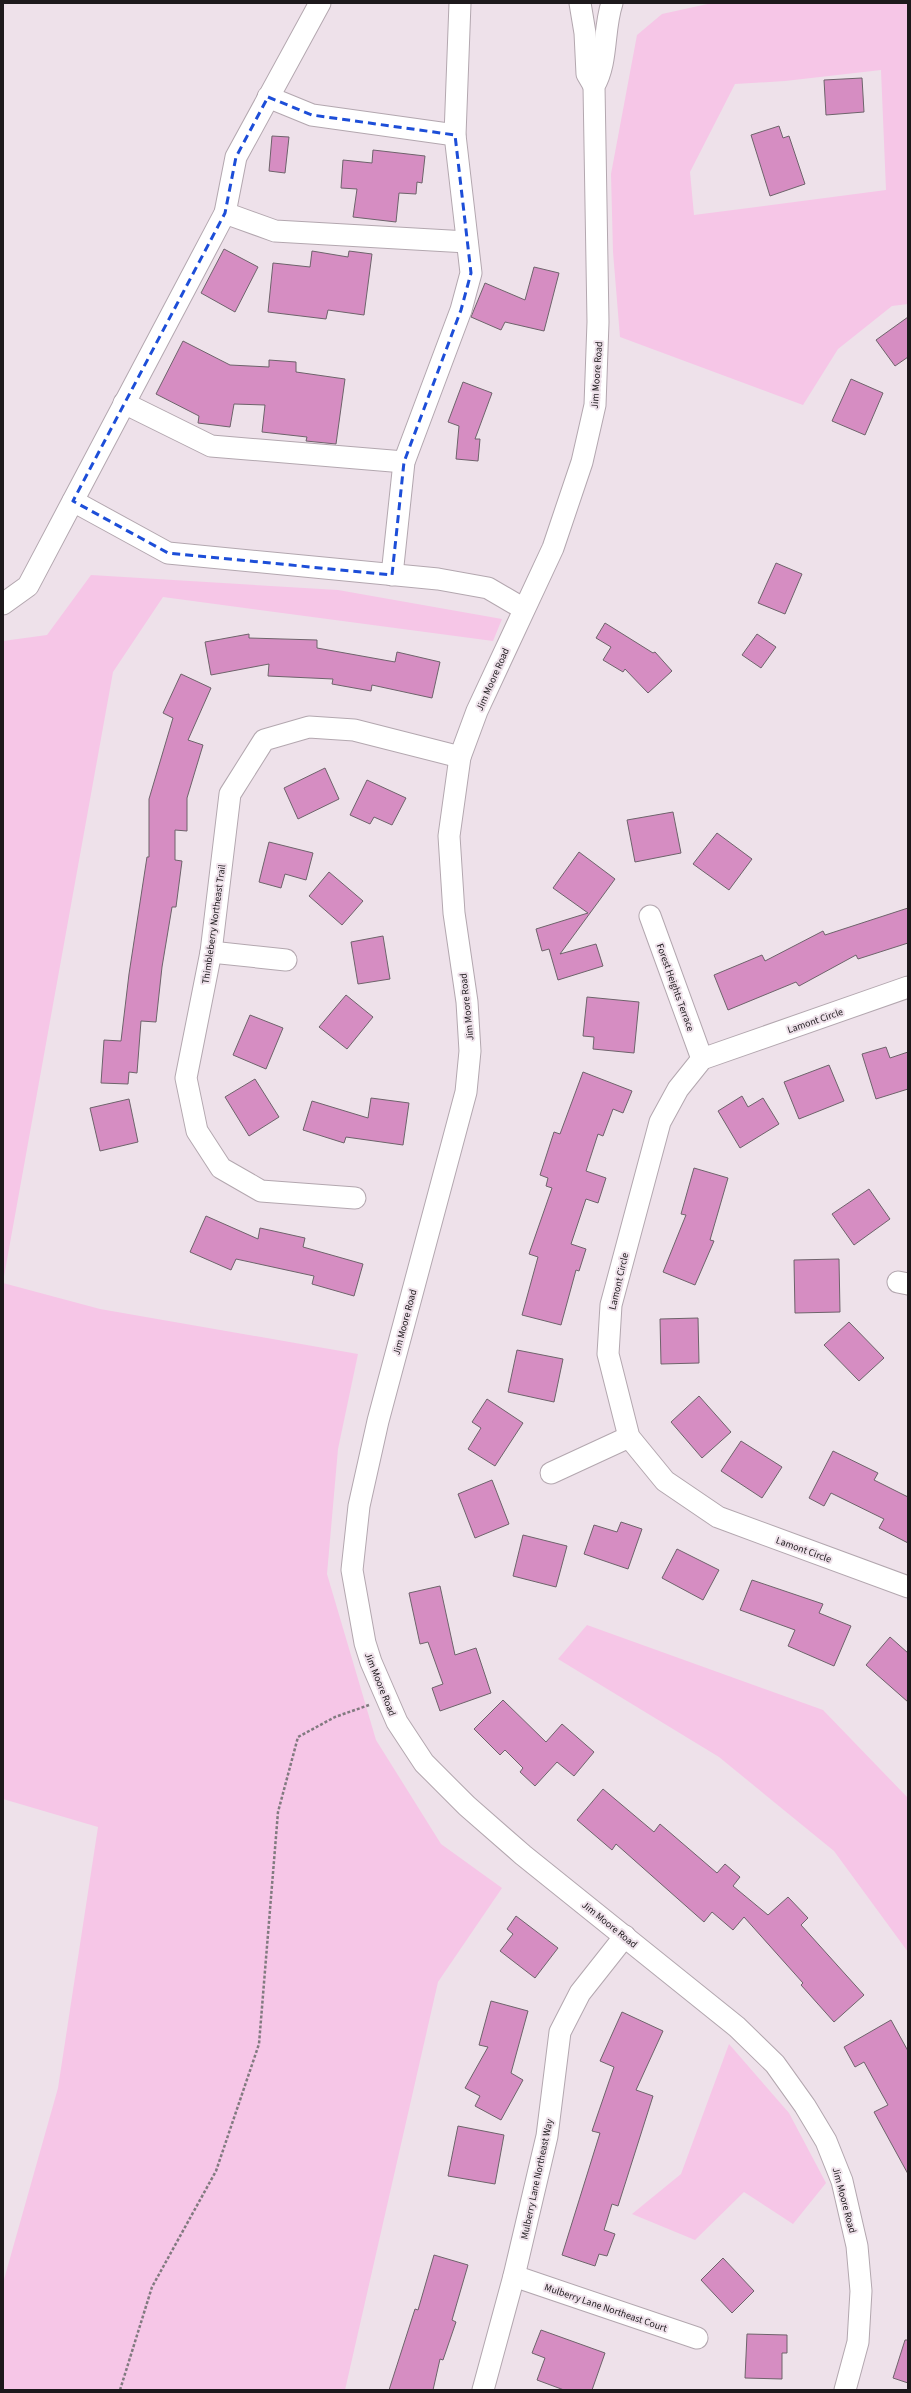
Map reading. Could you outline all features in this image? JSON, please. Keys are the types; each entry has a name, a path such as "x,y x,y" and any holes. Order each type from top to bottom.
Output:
{"street":[{"path":"3,604 28,586 225,213 236,157 320,3"},
{"path":"392,575 404,462 460,310 471,273 456,134 460,3"},
{"name":"Jim Moore Road","path":"580,3 586,33 587,74 594,86 598,322 595,405 582,462 553,548 477,710 460,757 449,836 454,913 467,1002 470,1051 466,1092 378,1421 359,1506 352,1570 365,1643 397,1722 424,1763 462,1801 523,1855 737,2027 775,2064 805,2106 826,2141 842,2181 857,2246 861,2291 858,2342 845,2390"},
{"path":"589,3 605,3"},
{"name":"Jim Moore Road","path":"594,86 601,74 604,34 612,3"},
{"path":"268,97 312,115 456,134"},
{"path":"225,213 275,231 467,242"},
{"path":"124,403 211,446 404,462"},
{"path":"72,501 168,553 438,579 488,588 524,609"},
{"name":"Thimbleberry Northeast Trail","path":"355,1198 260,1191 221,1168 197,1131 186,1078 211,952 230,794 264,740 309,727 354,730 460,757"},
{"name":"Forest Heights Terrace","path":"650,916 702,1059"},
{"path":"211,952 286,960"},
{"name":"Lamont Circle","path":"908,987 702,1059 678,1089 660,1122 611,1305 608,1354 629,1437 665,1481 718,1517 908,1587"},
{"path":"551,1474 629,1437"},
{"name":"Mulberry Lane Northeast Way","path":"483,2390 514,2276 547,2136 560,2032 580,1993 625,1936"},
{"name":"Mulberry Lane Northeast Court","path":"514,2276 697,2338"}],"path":[{"path":"120,2390 152,2287 216,2171 259,2044 278,1812 298,1737 335,1717 386,1698"}],"highlighted area":[{"path":"268,97 312,115 455,135 471,273 461,310 404,462 392,575 168,553 73,501 225,213 236,157"}],"shaded area":[{"path":"712,3 908,3 908,304 892,306 838,349 803,405 620,337 613,252 611,174 637,35 662,14","holes":["881,70 886,190 694,215 690,172 735,84 785,81"]},
{"path":"91,575 338,590 502,619 493,641 163,597 113,672 3,1282 3,641 47,635"},
{"path":"3,1283 100,1309 358,1354 338,1449 327,1574 376,1740 441,1844 502,1888 438,1982 345,2390 3,2390 3,2283 58,2088 98,1827 3,1799"},
{"path":"587,1625 823,1710 908,1798 908,1952 834,1851 719,1757 558,1659"},
{"path":"729,2044 789,2113 826,2183 793,2224 744,2192 695,2240 632,2214 681,2174"}],"building":[{"path":"862,78 864,112 826,115 824,80"},
{"path":"779,126 783,138 789,136 805,184 770,196 751,135"},
{"path":"272,136 289,137 285,173 269,171"},
{"path":"373,150 425,156 422,183 417,182 416,194 399,193 396,222 353,217 357,189 341,188 343,160 372,163"},
{"path":"224,249 258,267 235,312 201,293"},
{"path":"312,251 348,257 349,251 372,254 364,315 328,310 326,319 268,312 273,263 310,267"},
{"path":"534,267 559,273 544,331 505,322 501,330 471,317 485,283 525,300"},
{"path":"908,317 908,357 895,366 876,340"},
{"path":"183,341 230,365 269,367 269,360 296,362 296,372 345,379 336,444 306,441 307,437 262,432 265,405 234,404 230,427 198,423 199,416 156,394"},
{"path":"851,379 883,393 865,435 832,421"},
{"path":"463,382 492,393 475,439 480,439 478,461 456,459 459,426 448,422"},
{"path":"776,563 802,574 785,614 758,603"},
{"path":"605,623 653,653 655,652 672,671 648,693 625,669 623,672 603,660 611,647 596,638"},
{"path":"249,634 249,638 317,640 317,648 395,662 397,652 440,662 432,698 372,685 371,691 332,684 333,679 268,676 269,664 211,675 205,642"},
{"path":"757,634 776,647 761,668 742,655"},
{"path":"181,674 211,688 188,740 203,745 187,798 187,831 175,830 175,860 182,861 176,907 172,907 162,967 156,1022 141,1021 137,1073 129,1072 128,1084 101,1083 104,1040 121,1041 129,974 147,857 149,857 149,799 173,718 163,713"},
{"path":"325,768 339,799 298,819 284,788"},
{"path":"367,780 406,798 392,825 374,817 370,824 350,815"},
{"path":"673,812 681,853 635,862 627,820"},
{"path":"717,833 752,859 729,890 693,864"},
{"path":"269,842 313,853 306,880 285,874 281,888 259,882"},
{"path":"579,852 615,879 560,954 596,944 603,966 558,980 549,949 542,951 536,929 588,913 553,888"},
{"path":"329,872 363,901 342,925 309,896"},
{"path":"908,908 908,943 858,959 856,955 799,986 796,982 728,1010 714,975 762,955 765,961 823,931 825,935"},
{"path":"383,936 390,979 358,984 351,942"},
{"path":"346,995 373,1017 347,1049 319,1027"},
{"path":"587,997 639,1002 634,1053 593,1049 594,1037 583,1036"},
{"path":"250,1015 283,1028 266,1069 233,1055"},
{"path":"886,1047 890,1058 908,1052 908,1089 876,1099 862,1054"},
{"path":"829,1065 844,1101 799,1119 784,1082"},
{"path":"583,1072 632,1091 623,1113 613,1109 603,1136 598,1134 586,1171 606,1178 598,1203 586,1199 571,1244 586,1249 579,1271 576,1270 561,1325 522,1315 538,1257 529,1254 552,1188 546,1186 548,1178 540,1175 554,1132 560,1134"},
{"path":"255,1079 279,1117 249,1136 225,1097"},
{"path":"742,1096 748,1107 763,1098 779,1124 740,1148 718,1111"},
{"path":"371,1098 409,1103 403,1145 346,1137 344,1143 303,1130 312,1101 368,1118"},
{"path":"129,1099 138,1142 100,1151 90,1108"},
{"path":"694,1168 728,1178 710,1240 714,1241 695,1285 663,1272 686,1215 681,1214"},
{"path":"869,1189 890,1219 854,1245 832,1214"},
{"path":"206,1216 258,1239 260,1228 305,1238 303,1247 363,1264 354,1296 312,1284 314,1276 236,1259 231,1270 190,1252"},
{"path":"839,1259 840,1312 795,1313 794,1260"},
{"path":"698,1318 699,1363 661,1364 660,1319"},
{"path":"849,1322 884,1358 859,1381 824,1345"},
{"path":"517,1350 563,1359 554,1402 508,1392"},
{"path":"699,1396 731,1432 702,1458 671,1422"},
{"path":"487,1399 523,1423 495,1466 468,1449 481,1428 472,1422"},
{"path":"741,1441 782,1467 762,1498 721,1471"},
{"path":"833,1451 878,1473 874,1480 908,1497 908,1543 879,1528 884,1519 831,1493 824,1506 809,1498"},
{"path":"492,1480 509,1524 475,1538 458,1494"},
{"path":"621,1522 642,1529 628,1569 584,1554 594,1525 617,1532"},
{"path":"523,1535 567,1546 556,1587 513,1576"},
{"path":"677,1549 719,1570 703,1600 662,1578"},
{"path":"752,1580 823,1604 819,1613 851,1626 834,1666 788,1646 795,1630 740,1610"},
{"path":"440,1586 455,1655 476,1648 491,1693 440,1711 432,1688 443,1684 428,1642 420,1644 409,1593"},
{"path":"890,1637 908,1653 908,1702 866,1665"},
{"path":"503,1700 546,1742 562,1724 594,1752 574,1776 557,1762 535,1786 520,1772 523,1768 505,1750 500,1755 474,1729"},
{"path":"603,1789 654,1832 660,1824 717,1873 725,1864 740,1877 733,1886 768,1915 788,1897 808,1918 801,1925 864,1995 834,2022 801,1985 803,1983 744,1917 733,1930 712,1912 704,1922 616,1844 612,1850 577,1820"},
{"path":"516,1916 558,1948 535,1978 500,1951 513,1934 507,1929"},
{"path":"491,2001 528,2011 511,2073 523,2080 501,2120 475,2106 480,2096 465,2088 488,2047 479,2045"},
{"path":"622,2012 663,2031 636,2090 653,2096 618,2206 612,2204 604,2230 615,2234 607,2256 599,2254 595,2266 562,2255 600,2133 592,2131 614,2067 600,2061"},
{"path":"891,2020 908,2051 908,2174 874,2112 888,2105 864,2062 855,2067 844,2047"},
{"path":"458,2126 504,2135 495,2184 448,2176"},
{"path":"434,2255 468,2265 452,2320 456,2322 443,2360 440,2359 433,2390 389,2390 415,2309 418,2310"},
{"path":"723,2258 754,2291 732,2313 701,2280"},
{"path":"541,2330 605,2353 592,2390 564,2390 537,2380 545,2358 532,2353"},
{"path":"747,2334 787,2335 787,2353 782,2353 782,2379 745,2378"},
{"path":"905,2340 908,2340 908,2383 893,2378"}]}
